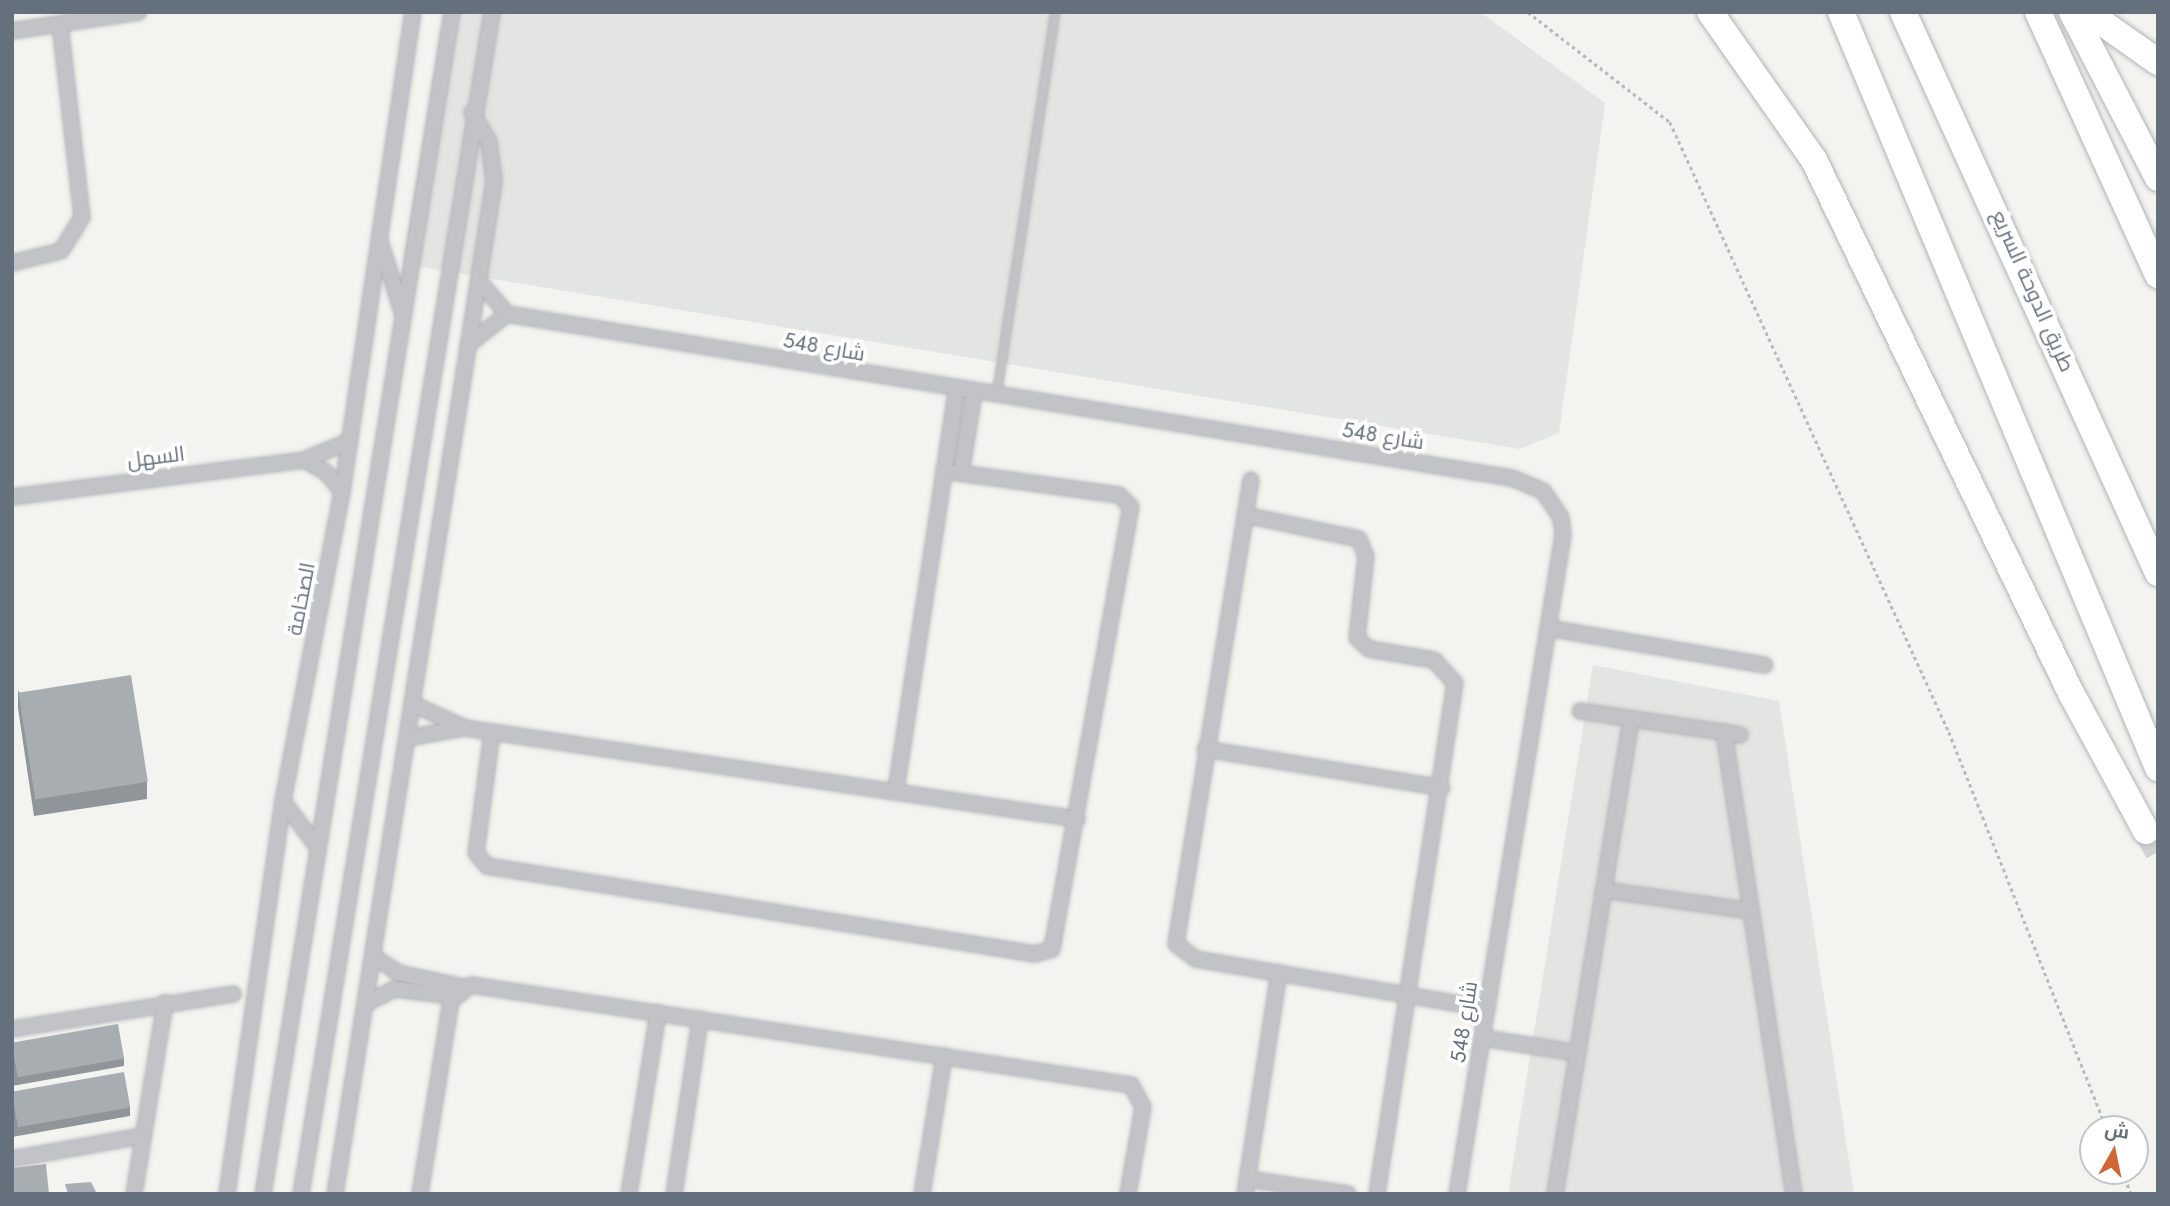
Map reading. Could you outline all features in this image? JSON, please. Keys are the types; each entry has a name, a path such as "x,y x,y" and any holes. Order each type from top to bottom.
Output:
{"highway":[{"path":"1710,12 1814,160 2065,681 2146,831"},
{"path":"1841,12 2158,768"},
{"name":"طريق الدوحة السريع","path":"1903,12 2158,573"},
{"path":"2038,12 2158,275"},
{"path":"2072,12 2158,178"},
{"path":"2087,12 2158,62"}],"street":[{"name":"الصخامة","path":"227,1194 283,801 342,492 413,12"},
{"path":"263,1194 317,847 405,320 452,12"},
{"path":"301,1194 472,112 492,12"},
{"path":"12,31 130,13"},
{"path":"12,263 61,251 82,217 60,24"},
{"path":"335,1194 495,171 489,142 472,112"},
{"path":"380,239 405,320"},
{"path":"468,345 507,314 479,281"},
{"name":"شارع 548","path":"507,314 974,394 1528,482 1561,518 1548,628 1457,1194"},
{"path":"896,790 956,391"},
{"path":"961,473 974,394"},
{"name":"السهل","path":"12,497 304,460 350,441"},
{"path":"304,460 326,472 342,492"},
{"path":"492,732 476,852 487,866 1035,954 1056,941 1129,501 944,471"},
{"path":"1251,480 1205,749 1176,944 1196,959 1488,1009"},
{"path":"1245,515 1359,539 1366,556 1357,638 1369,649 1434,660 1455,683 1442,788 1377,1194"},
{"path":"1548,628 1765,665"},
{"path":"413,704 465,728 896,790 1077,820"},
{"path":"1580,710 1740,735"},
{"path":"1555,1194 1631,719"},
{"path":"407,738 465,728"},
{"path":"1724,733 1794,1194"},
{"path":"1205,749 1442,788"},
{"path":"283,801 317,847"},
{"path":"1604,890 1751,911"},
{"path":"373,956 398,973 458,992"},
{"path":"1279,973 1246,1186 1348,1194"},
{"path":"365,1004 394,989 458,992 658,1013 944,1056 1137,1089 1143,1107 1128,1194"},
{"path":"420,1194 458,992"},
{"path":"12,1029 165,1002 233,994"},
{"path":"134,1194 165,1002"},
{"path":"629,1194 658,1013"},
{"path":"674,1194 700,1019"},
{"path":"1483,1038 1578,1053"},
{"path":"922,1194 944,1056"},
{"path":"12,1159 143,1136"}],"lane":[{"path":"995,397 1055,12"}],"path":[{"path":"1528,12 1670,122 1949,732 2101,1115"}],"shaded area":[{"path":"445,12 1480,12 1605,103 1559,433 1520,449 403,264"},
{"path":"1593,665 1779,701 1854,1194 1508,1194"}],"building":[{"path":"131,675 148,782 35,800 18,693"},
{"path":"118,1024 124,1058 18,1077 12,1043"},
{"path":"124,1072 130,1107 18,1127 12,1092"},
{"path":"46,1164 49,1194 12,1194 12,1168"},
{"path":"91,1182 97,1194 68,1194 65,1184"}],"tunnel":[{"path":"2146,831 2158,852"}]}
